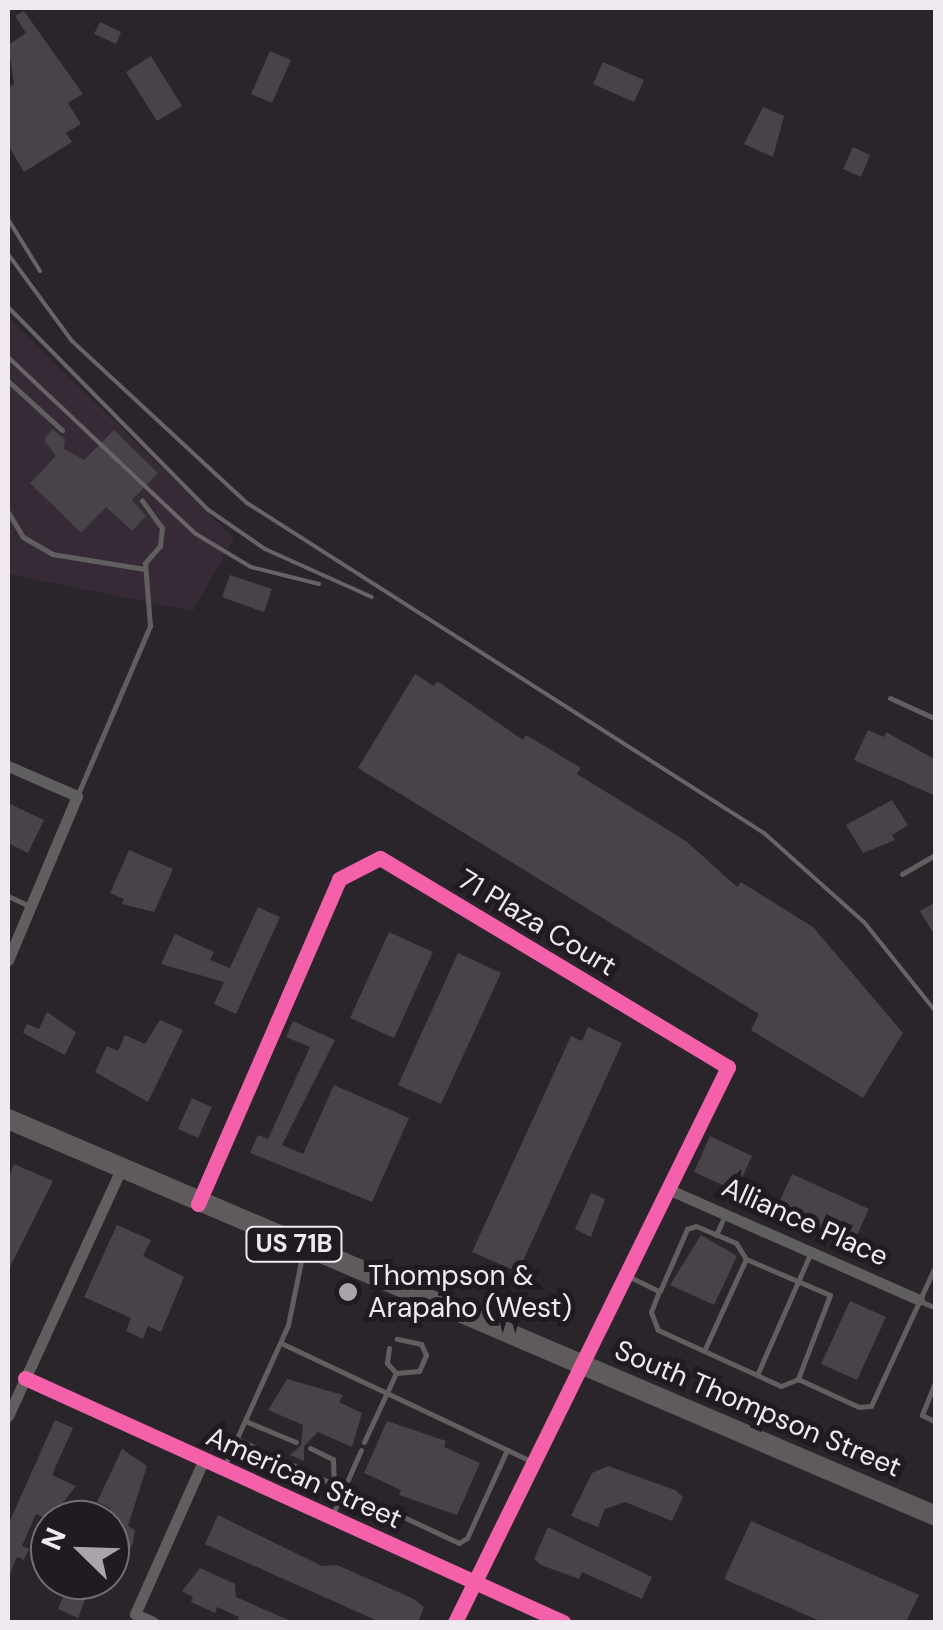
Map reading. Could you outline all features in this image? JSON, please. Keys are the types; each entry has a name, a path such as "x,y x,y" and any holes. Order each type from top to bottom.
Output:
{"highway":[{"name":"South Thompson Street","path":"8,1119 198,1204 582,1363 936,1516"}],"street":[{"path":"8,766 77,796 8,960"},
{"name":"71 Plaza Court","path":"198,1204 339,880 380,858 728,1067 456,1622"},
{"path":"8,1416 120,1169"},
{"name":"Alliance Place","path":"670,1190 919,1300"},
{"name":"American Street","path":"25,1378 562,1622"},
{"path":"153,1622 134,1614 203,1461"}],"lane":[{"path":"8,382 62,430"},
{"path":"77,796 150,626 145,569 160,546 162,528 142,500"},
{"path":"8,512 23,537 52,554 145,569"},
{"path":"890,698 936,719"},
{"path":"902,874 936,854"},
{"path":"8,896 30,906"},
{"path":"716,1235 725,1214"},
{"path":"687,1229 736,1243 746,1259 832,1301 798,1379 781,1386 658,1330 651,1312 687,1229"},
{"path":"223,1470 280,1342 304,1248"},
{"path":"756,1375 811,1252"},
{"path":"704,1351 746,1259"},
{"path":"798,1379 859,1408 871,1406 936,1265"},
{"path":"628,1276 660,1291"},
{"path":"919,1300 936,1308"},
{"path":"396,1373 419,1371 426,1355 416,1339 397,1339"},
{"path":"280,1342 532,1461"},
{"path":"388,1348 387,1363 396,1373"},
{"path":"364,1442 396,1373"},
{"path":"936,1380 922,1415 936,1422"},
{"path":"245,1420 296,1442"},
{"path":"237,1439 461,1542 508,1450"},
{"path":"310,1448 334,1459 334,1484"},
{"path":"331,1518 360,1450"}],"shaded area":[{"path":"8,317 234,538 193,611 8,574"}],"building":[{"path":"24,11 83,94 68,103 81,124 66,133 72,142 24,172 8,145 8,88 14,84 8,45 26,33 15,16"},
{"path":"100,22 121,32 116,44 94,34"},
{"path":"270,51 291,60 272,103 251,94"},
{"path":"151,56 182,106 157,121 126,72"},
{"path":"603,62 644,80 634,102 593,84"},
{"path":"763,107 784,116 773,157 744,144"},
{"path":"853,147 870,155 861,177 843,169"},
{"path":"52,429 65,439 64,449 84,460 114,430 158,473 132,500 146,516 132,531 106,507 81,533 30,483 56,456 44,440"},
{"path":"230,575 272,589 264,612 222,597"},
{"path":"415,674 434,686 437,681 523,740 526,735 581,768 577,774 686,841 737,887 741,882 813,927 903,1033 863,1098 751,1030 759,1014 358,768"},
{"path":"868,730 884,737 886,732 936,760 936,796 854,760"},
{"path":"892,800 908,825 892,835 895,840 863,853 846,825"},
{"path":"8,803 44,820 28,853 8,843"},
{"path":"129,850 173,869 154,912 122,904 124,899 110,893"},
{"path":"936,902 936,938 920,911"},
{"path":"258,907 280,917 236,1014 214,1004 224,982 161,964 175,934 214,952 210,960 230,968"},
{"path":"389,932 433,952 394,1038 350,1018"},
{"path":"458,953 501,973 441,1104 398,1085"},
{"path":"47,1012 76,1032 65,1055 23,1033 27,1024 39,1029"},
{"path":"160,1020 183,1030 148,1102 95,1072 107,1046 118,1051 125,1035 145,1044"},
{"path":"293,1021 335,1040 282,1145 303,1154 334,1085 409,1118 372,1202 250,1153 258,1135 268,1139 310,1047 286,1037"},
{"path":"588,1027 622,1043 518,1272 472,1252 571,1036 582,1041"},
{"path":"192,1098 212,1107 198,1138 178,1129"},
{"path":"710,1136 752,1156 736,1191 694,1172"},
{"path":"14,1164 53,1181 8,1271 8,1179"},
{"path":"792,1174 869,1209 853,1244 776,1209"},
{"path":"591,1193 605,1199 591,1237 575,1229"},
{"path":"117,1225 151,1240 143,1256 184,1277 161,1332 148,1326 143,1339 126,1331 131,1318 84,1297"},
{"path":"701,1235 737,1256 714,1305 670,1285"},
{"path":"850,1301 886,1317 857,1380 821,1364"},
{"path":"287,1379 343,1395 339,1402 362,1413 352,1447 318,1432 304,1446 304,1461 290,1455 301,1445 303,1425 268,1410"},
{"path":"55,1420 73,1428 52,1475 76,1486 65,1500 30,1500 30,1528 22,1546 29,1549 24,1560 17,1557 8,1578 8,1525"},
{"path":"387,1421 446,1441 444,1447 480,1463 457,1515 399,1495 401,1490 364,1473"},
{"path":"122,1449 147,1466 130,1520 130,1500 98,1500"},
{"path":"608,1466 675,1490 683,1497 672,1521 625,1502 605,1509 598,1527 571,1516 592,1473"},
{"path":"218,1515 322,1566 337,1565 414,1599 424,1607 418,1622 380,1622 205,1544"},
{"path":"751,1521 919,1595 906,1622 822,1622 724,1579"},
{"path":"130,1527 135,1530 130,1549"},
{"path":"548,1527 652,1577 642,1599 582,1572 579,1579 541,1565 534,1559"},
{"path":"200,1568 235,1584 236,1597 293,1622 236,1622 239,1617 217,1607 215,1613 191,1602 193,1597 182,1591"},
{"path":"62,1600 85,1600 78,1618 58,1609"}],"railway":[{"path":"8,219 40,271"},
{"path":"8,254 72,341 247,503 764,833 864,922 936,1012"},
{"path":"8,307 207,509 265,549 372,597"},
{"path":"8,357 196,534 251,567 319,584"}],"cycle path":[{"path":"198,1204 339,879 380,858 728,1067 455,1622"},
{"path":"25,1378 563,1622"}],"place":[{"name":"Thompson & Arapaho (West)","path":"348,1292"}]}
